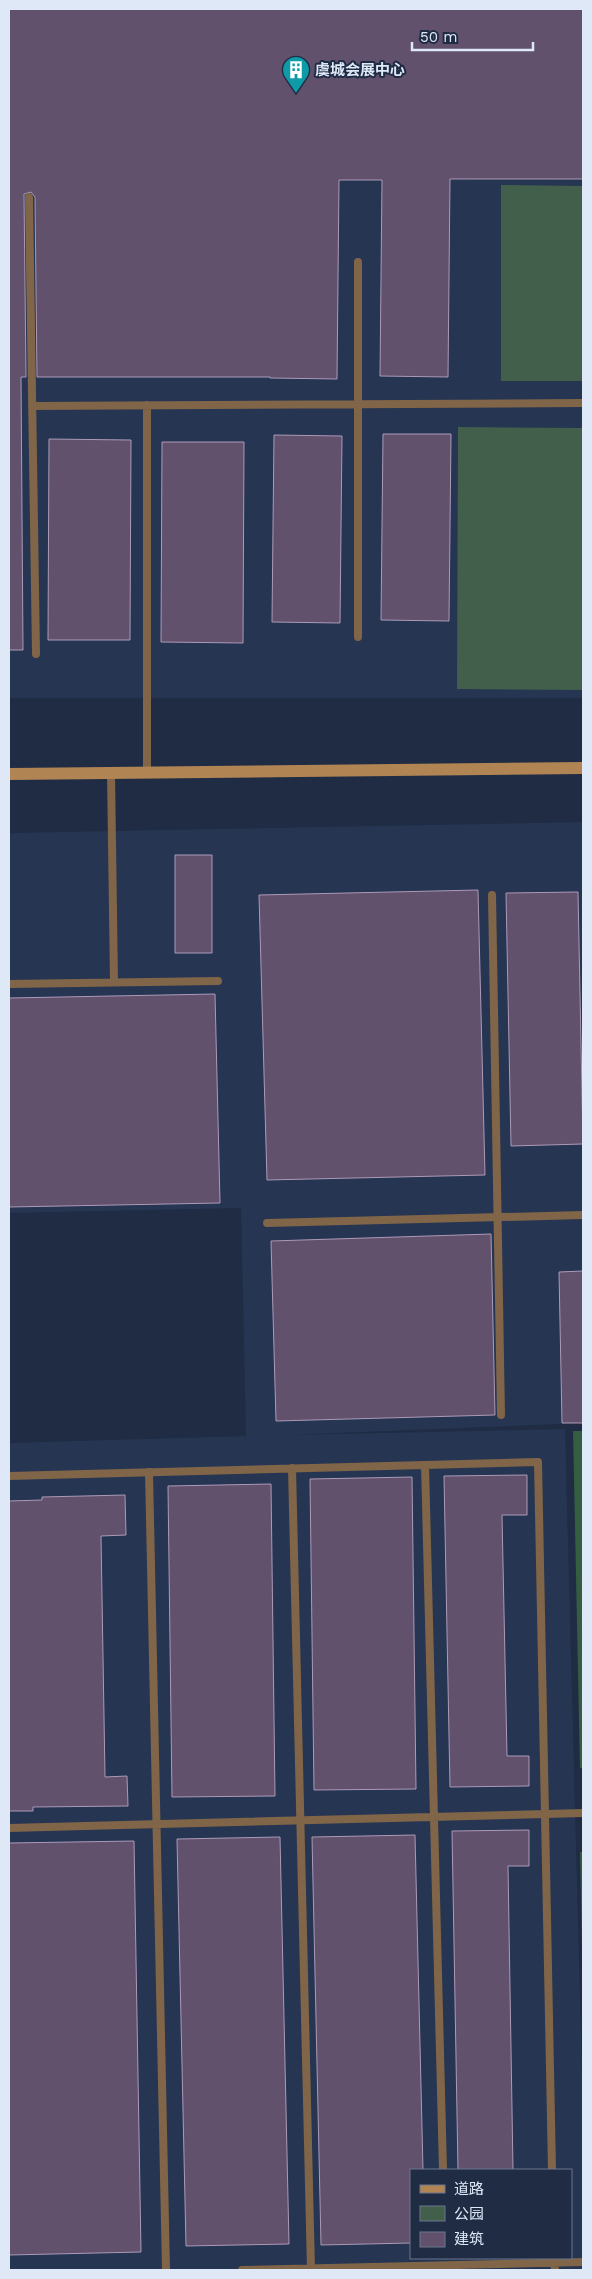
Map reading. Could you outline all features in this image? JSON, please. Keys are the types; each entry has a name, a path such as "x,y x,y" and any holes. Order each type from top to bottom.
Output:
{"main road":[{"path":"9,774 583,768"}],"lane":[{"path":"29,197 36,654"},
{"path":"358,262 358,637"},
{"path":"32,406 583,403"},
{"path":"147,405 148,772"},
{"path":"110,773 114,982"},
{"path":"492,895 501,1415"},
{"path":"9,984 218,981"},
{"path":"267,1223 583,1215"},
{"path":"9,1476 538,1462 543,1814 552,2169"},
{"path":"425,1465 443,2169"},
{"path":"292,1468 311,2270"},
{"path":"149,1472 166,2270"},
{"path":"9,1828 583,1813"},
{"path":"242,2270 311,2270 583,2262"}],"shaded area":[{"path":"583,179 583,698 9,698 9,181"},
{"path":"583,822 583,1423 289,1435 565,1429 583,2112 583,2270 9,2270 9,1443 246,1436 241,1208 9,1213 9,833"}],"green space":[{"path":"501,185 583,186 583,381 501,381"},
{"path":"458,427 583,428 583,690 457,689"},
{"path":"573,1431 583,1431 583,1768 580,1768"},
{"path":"580,1852 583,1852 583,1998"}],"building":[{"path":"9,9 583,9 583,179 450,179 448,377 380,376 382,180 339,180 337,379 270,377 37,377 35,197 31,192 24,194 26,377 21,377 23,650 9,650"},
{"path":"383,434 451,434 449,621 381,620"},
{"path":"274,435 342,436 340,623 272,622"},
{"path":"49,439 131,440 130,640 48,640"},
{"path":"162,442 244,442 243,643 161,642"},
{"path":"175,855 212,855 212,953 175,953"},
{"path":"478,890 485,1175 267,1180 259,895"},
{"path":"578,892 583,1144 511,1146 506,893"},
{"path":"215,994 220,1203 9,1207 9,998"},
{"path":"491,1234 495,1415 276,1421 271,1241"},
{"path":"583,1271 583,1423 562,1423 559,1272"},
{"path":"527,1475 527,1515 502,1515 507,1756 529,1756 529,1786 450,1787 444,1476"},
{"path":"412,1477 416,1789 314,1790 310,1479"},
{"path":"271,1484 275,1796 172,1797 168,1486"},
{"path":"125,1495 126,1535 101,1536 105,1777 127,1776 128,1806 33,1807 33,1811 9,1811 9,1501 42,1500 42,1497"},
{"path":"529,1830 529,1866 508,1866 513,2169 458,2169 452,1831"},
{"path":"415,1835 423,2169 410,2169 410,2243 321,2245 312,1837"},
{"path":"280,1837 289,2244 186,2246 177,1839"},
{"path":"134,1841 141,2252 9,2255 9,1843"}],"place":[{"name":"虞城会展中心","path":"296,94"}]}
